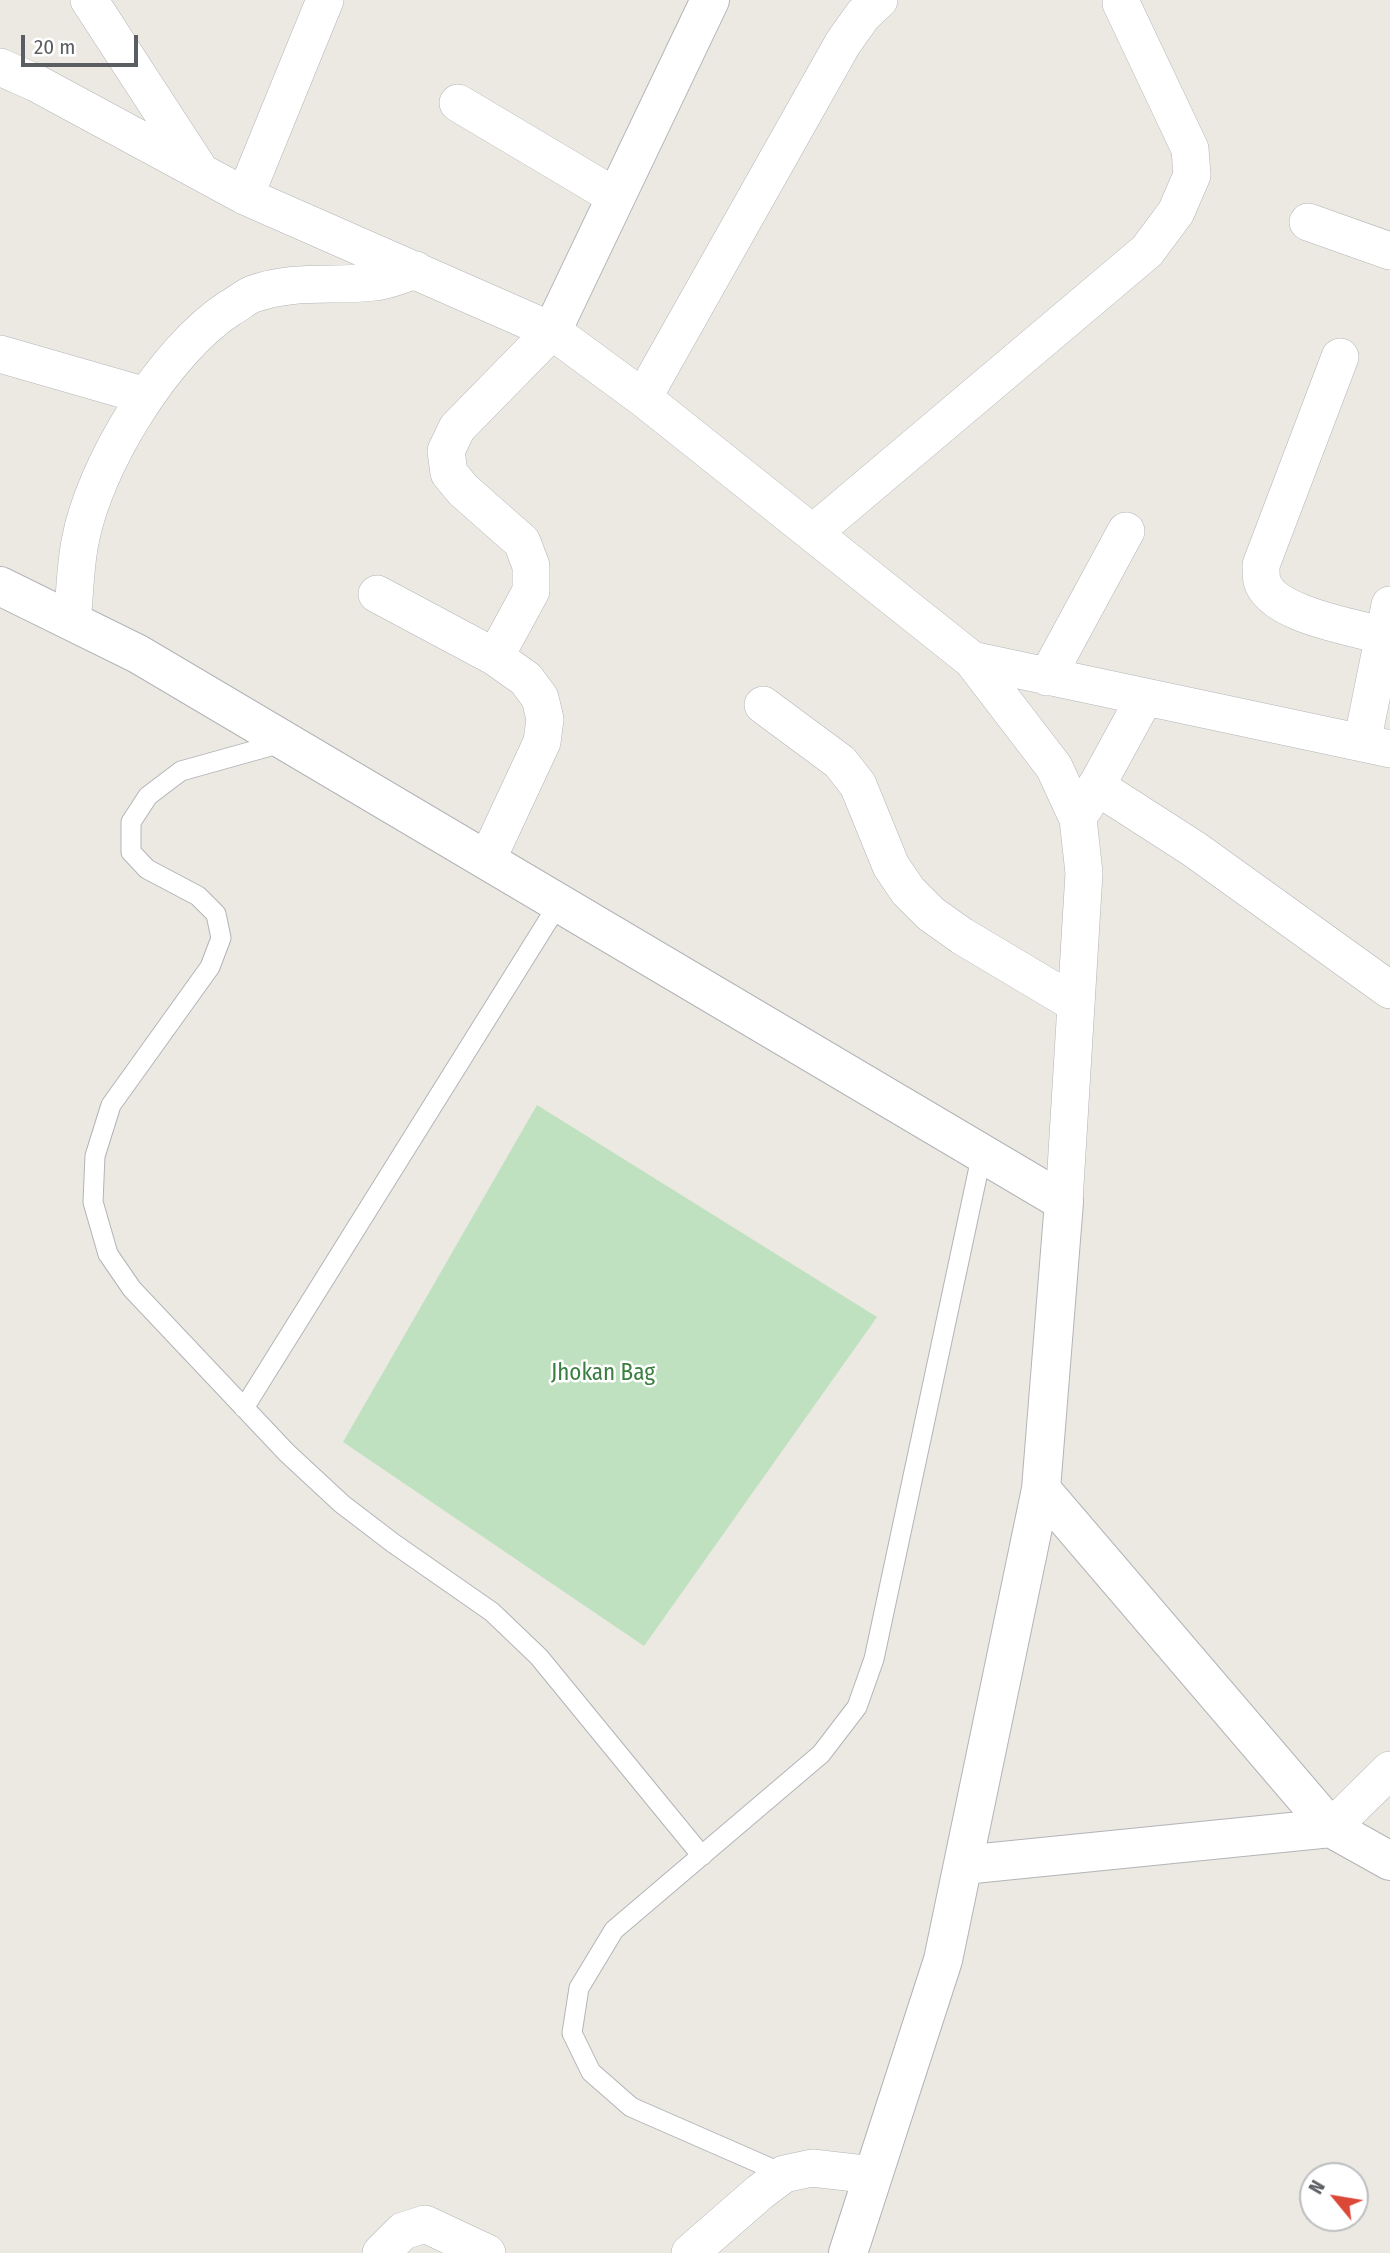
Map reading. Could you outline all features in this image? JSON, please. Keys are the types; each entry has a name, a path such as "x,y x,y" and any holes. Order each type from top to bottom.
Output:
{"street":[{"path":"89,0 200,170"},
{"path":"245,196 325,0"},
{"path":"495,657 531,591 531,566 522,542 463,490 449,473 446,451 457,428 552,331 709,0"},
{"path":"813,533 1147,251 1176,212 1192,175 1190,149 1121,3"},
{"path":"643,398 843,43 859,5"},
{"path":"0,67 36,83 245,196 552,331 643,398 972,660 1054,767 1078,819 1084,873 1064,1202 1041,1489 943,1961 848,2253"},
{"path":"458,103 616,197"},
{"path":"1308,222 1390,251"},
{"path":"72,621 80,541 92,498 113,453 146,396 176,356 212,320 251,295 290,284 376,282 416,271"},
{"path":"0,354 146,396"},
{"path":"972,660 1376,746 1387,620 1294,611 1274,598 1262,583 1261,565 1340,357"},
{"path":"1047,677 1126,531"},
{"path":"0,586 138,654 1064,1202"},
{"path":"377,594 495,657 526,679 541,698 545,719 542,742 487,860"},
{"path":"1078,819 1145,697"},
{"path":"763,705 839,762 852,777 858,785 891,866 908,891 931,914 962,936 1076,1004"},
{"path":"1096,786 1194,849 1390,990"},
{"path":"1041,1489 1331,1828 1390,1861"},
{"path":"963,1865 1331,1828 1390,1770"},
{"path":"690,2253 784,2174 812,2168 873,2175"},
{"path":"381,2253 403,2231 425,2224 487,2253"}],"lane":[{"path":"286,741 181,771 148,796 131,822 131,852 147,869 198,896 216,914 221,938 210,967 111,1105 95,1156 93,1202 108,1254 132,1289 287,1453 342,1504 492,1612 539,1657 702,1856"},
{"path":"244,1408 559,903"},
{"path":"784,2174 631,2107 591,2072 572,2033 579,1988 614,1930 821,1754 857,1707 874,1659 982,1153"}],"green space":[{"name":"Jhokan Bag","path":"537,1105 877,1317 644,1646 343,1442"}]}
